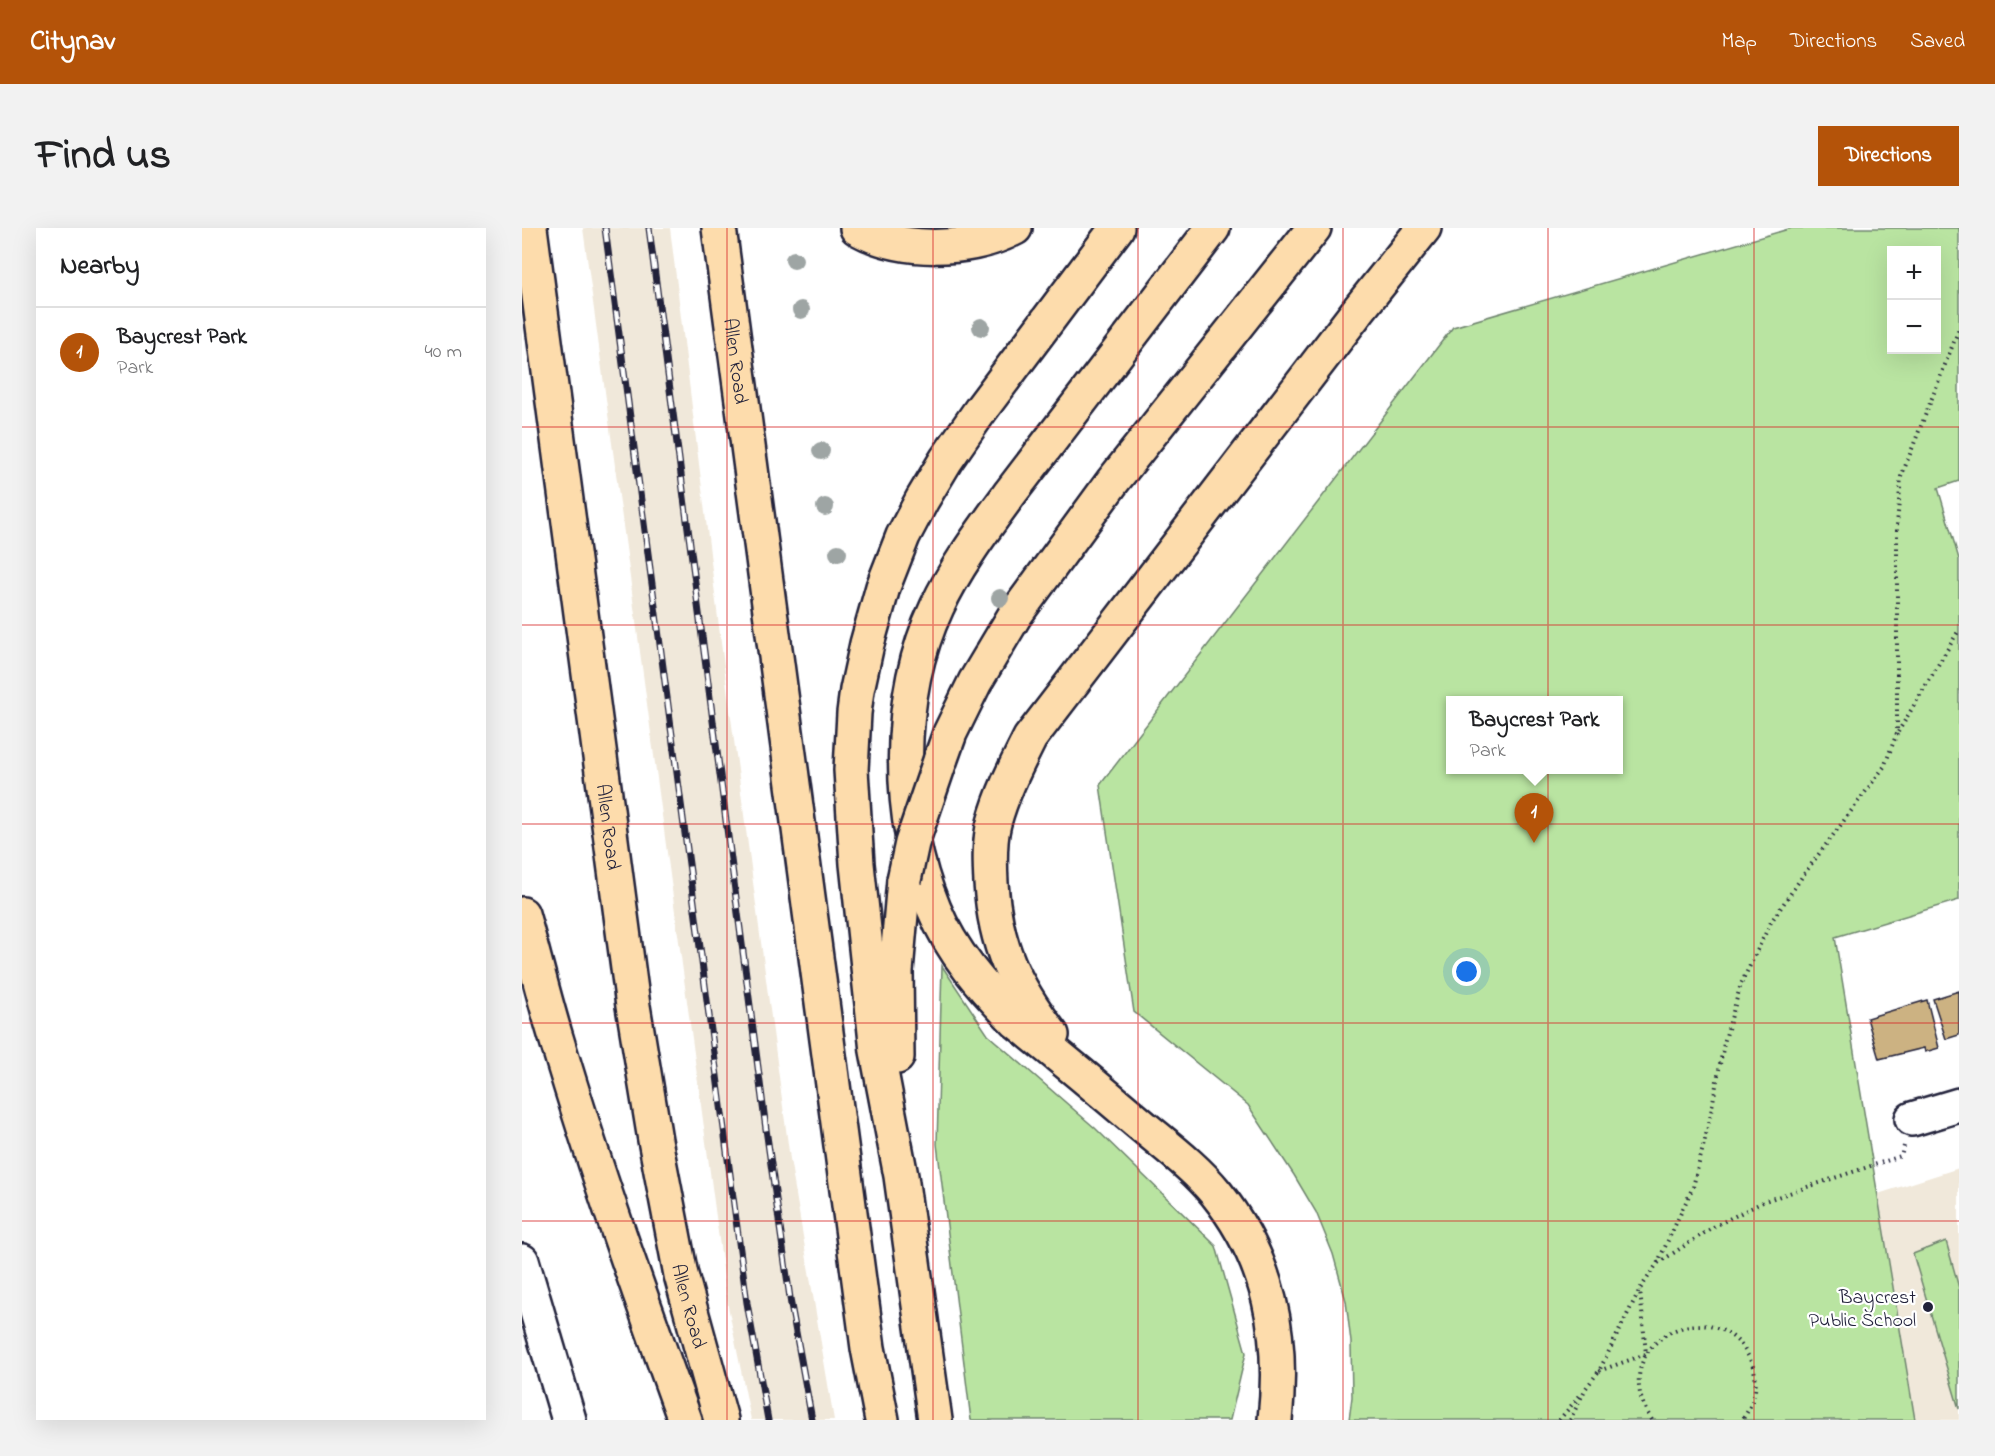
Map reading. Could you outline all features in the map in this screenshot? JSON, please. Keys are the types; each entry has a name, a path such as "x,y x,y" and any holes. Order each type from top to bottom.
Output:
{"highway":[{"name":"Allen Road","path":"530,228 633,1006 655,1140 681,1275 721,1420"},
{"name":"Allen Road","path":"719,228 866,1336 882,1420"},
{"path":"857,228 888,242 936,245 984,240 1015,228"},
{"path":"934,1420 902,1176 877,1051 855,844 851,770 854,713 862,665 883,587 903,536 921,500 982,408 1117,228"},
{"path":"1214,228 1011,492 955,573 922,645 913,685 907,729 906,769 910,823 918,861 934,909 951,942 969,969 1010,1015 1189,1165 1216,1193 1242,1230 1257,1258 1268,1292 1275,1331 1278,1358 1275,1420"},
{"path":"902,1176 896,970 904,880 912,843 950,733 975,682 1015,615 1113,481 1314,228"},
{"path":"1114,1102 1067,1055 1032,1008 1012,973 1000,943 993,909 990,867 993,826 1004,790 1030,738 1359,308 1424,228"},
{"path":"522,914 556,1039 639,1292 685,1420"},
{"path":"522,959 556,1039"}],"street":[{"path":"1912,1119 1959,1105"},
{"path":"522,1261 569,1420"}],"path":[{"path":"1897,733 1896,547 1900,477 1959,329"},
{"path":"1559,1420 1599,1371 1640,1289 1657,1264 1693,1187 1724,1042 1741,984 1771,922 1884,767 1897,733 1959,630"},
{"path":"1657,1264 1715,1226 1765,1201 1901,1156 1912,1119"},
{"path":"1640,1289 1646,1354"},
{"path":"1652,1420 1644,1408 1639,1390 1640,1371 1646,1354 1660,1338 1677,1328 1697,1325 1717,1328 1734,1337 1748,1353 1755,1371 1755,1391 1750,1409 1742,1420"},
{"path":"1599,1371 1646,1354"},
{"path":"1570,1420 1586,1388"}],"shaded area":[{"path":"583,228 670,228 721,643 790,1159 834,1420 751,1420 728,1306"},
{"name":"Baycrest Public School","path":"1959,1168 1959,1420 1915,1420 1878,1194"}],"green space":[{"path":"1792,228 1959,228 1959,481 1938,488 1959,559 1959,900 1835,937 1915,1420 1349,1420 1352,1397 1351,1342 1346,1301 1333,1254 1316,1212 1248,1105 1134,1012 1100,785 1453,327"},
{"path":"942,966 988,1035 1095,1128 1216,1246 1246,1353 1230,1420 971,1420 937,1144"},
{"path":"1946,1241 1959,1288 1959,1409 1913,1254"}],"building":[{"path":"1959,991 1959,1035 1946,1039 1933,999"},
{"path":"1927,1000 1939,1048 1925,1052 1924,1048 1879,1059 1867,1018"}],"railway":[{"path":"605,228 747,1303 768,1420"},
{"path":"649,228 766,1129 791,1305 812,1420"}],"place":[{"name":"Baycrest Park","path":"1534,843"},
{"name":"Baycrest Public School","path":"1928,1307"}]}
